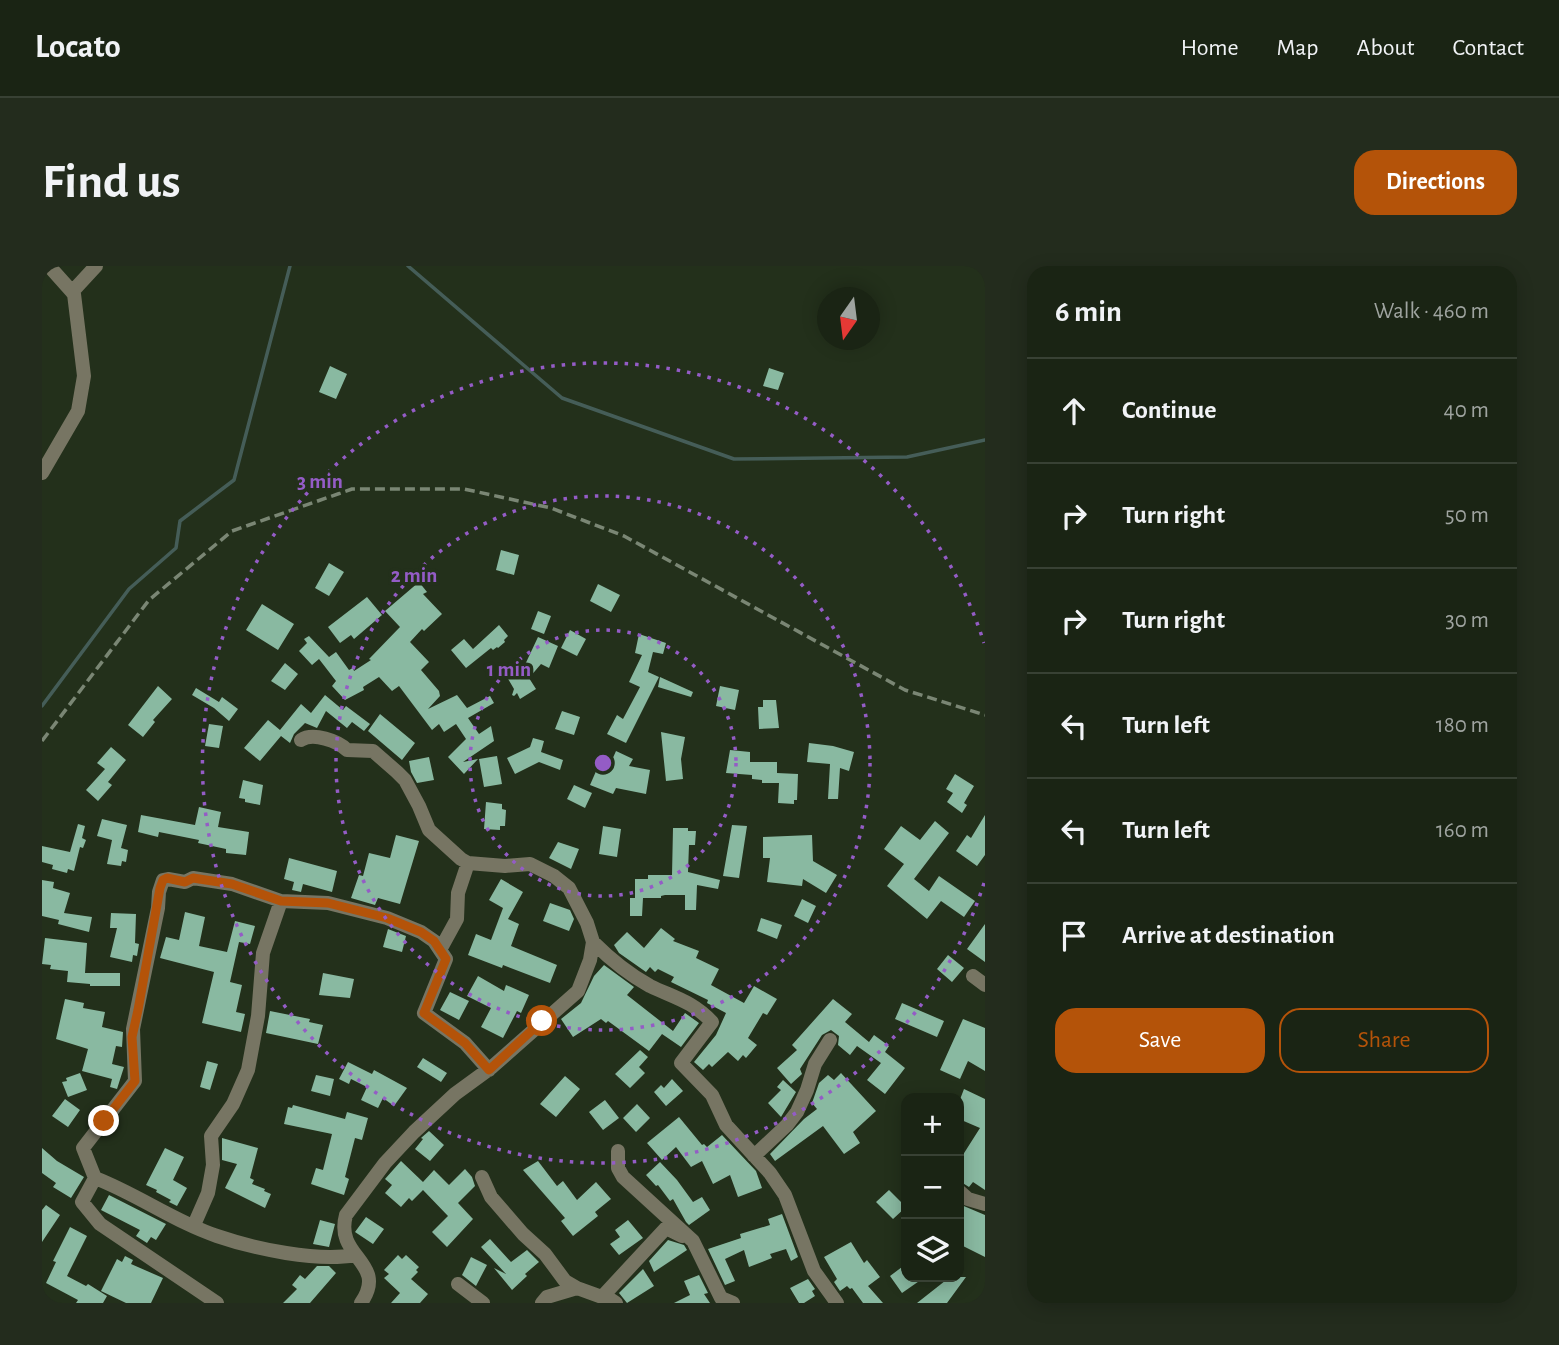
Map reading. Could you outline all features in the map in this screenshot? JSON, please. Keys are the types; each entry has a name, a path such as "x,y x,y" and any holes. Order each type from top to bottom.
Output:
{"street":[{"path":"42,473 78,411 82,398 83,365 76,303 72,292 48,266"},
{"path":"72,292 96,266"},
{"path":"301,740 308,735 320,736 347,750 373,751 405,780 429,830 468,863 505,866 530,864 554,876 573,894 595,951 647,984 698,1007 712,1022 681,1063 712,1095 726,1125 770,1173 785,1195 814,1271 837,1303"},
{"path":"440,950 457,919 458,893 468,863"},
{"path":"355,1255 338,1258 302,1255 217,1236 120,1187 95,1178 83,1148 135,1081 133,1029 163,880 167,878 185,882 193,878 232,884 281,901 328,903 387,918 421,932 434,941 446,959 424,1013 465,1043 489,1070"},
{"path":"194,1225 208,1193 213,1165 211,1136 233,1104 248,1070 258,1016 263,953 281,901"},
{"path":"361,1303 371,1283 370,1274 344,1236 346,1215 414,1132 578,991 595,951"},
{"path":"754,1156 797,1112 815,1064 831,1040"},
{"path":"618,1151 618,1168 623,1177 693,1241 722,1298 733,1303"},
{"path":"482,1177 491,1197 545,1254 569,1285 599,1297 610,1299 630,1265 666,1228 693,1241"},
{"path":"95,1178 82,1202 100,1224 217,1303"},
{"path":"964,1195 985,1204"},
{"path":"458,1284 483,1303"},
{"path":"542,1303 547,1297 577,1288"}],"building":[{"path":"330,366 347,374 336,399 319,392"},
{"path":"769,368 784,373 778,390 763,386"},
{"path":"501,550 519,555 514,575 496,570"},
{"path":"329,563 344,572 329,596 315,588"},
{"path":"419,582 427,592 423,594 442,614 410,642 429,662 421,670 439,691 440,696 428,709 457,695 467,708 490,696 494,703 468,718 479,734 491,726 494,741 463,762 478,759 464,774 448,757 466,739 456,724 444,732 439,724 432,730 399,686 392,691 379,677 363,687 364,690 345,700 332,686 336,681 319,659 312,665 299,651 307,643 304,639 309,636 329,657 336,652 349,670 353,668 354,671 371,660 369,659 400,627 385,611"},
{"path":"598,584 620,595 611,612 590,601"},
{"path":"367,597 382,615 354,639 351,635 340,643 328,627"},
{"path":"262,604 294,624 278,650 246,630"},
{"path":"538,611 551,616 544,634 531,629"},
{"path":"499,625 508,636 505,642 498,648 491,648 466,668 451,650 464,639 473,649"},
{"path":"570,630 586,639 577,656 561,648"},
{"path":"639,634 666,643 663,654 653,652 648,672 659,677 626,743 607,734 617,715 623,719 640,687 629,682 642,655 635,653"},
{"path":"538,637 558,646 549,668 541,664 529,678 536,689 520,699 517,693 512,695 514,689 504,672 519,662 523,669"},
{"path":"285,663 298,674 285,690 271,681"},
{"path":"660,677 693,692 691,697 658,687"},
{"path":"158,686 172,699 153,720 155,722 143,737 128,725"},
{"path":"720,686 739,690 735,710 716,706"},
{"path":"196,688 219,702 222,697 238,709 229,721 192,695"},
{"path":"325,695 343,710 346,706 370,724 364,731 352,722 347,728 326,711 317,728 305,723 294,734 290,743 281,736 260,761 244,748 268,720 280,730 301,704 311,713"},
{"path":"763,700 776,700 779,728 759,729 758,707 763,707"},
{"path":"562,711 580,717 574,735 555,729"},
{"path":"380,714 415,743 402,760 368,731"},
{"path":"209,724 223,726 219,748 205,746"},
{"path":"661,732 685,737 681,759 683,779 666,781"},
{"path":"533,738 544,741 541,752 563,760 560,770 539,762 515,774 507,758 530,747"},
{"path":"809,743 854,752 849,771 840,768 838,799 828,799 830,764 807,762"},
{"path":"111,747 126,760 108,782 112,785 98,801 86,790 105,769 97,763"},
{"path":"730,750 750,752 750,762 777,762 777,773 798,774 797,800 794,800 794,804 778,803 779,783 762,783 762,780 752,779 752,775 726,773"},
{"path":"616,751 633,759 629,766 650,770 646,794 616,788 613,794 590,785 597,769 608,769"},
{"path":"497,756 502,784 484,787 479,759"},
{"path":"429,757 434,780 417,783 409,761"},
{"path":"955,774 974,786 964,803 967,805 962,813 947,802 953,793 946,789"},
{"path":"243,780 263,785 260,805 239,798"},
{"path":"574,785 592,793 585,808 567,799"},
{"path":"486,802 502,804 502,809 506,810 505,826 500,826 500,830 484,829"},
{"path":"199,807 221,812 218,827 249,832 246,855 226,853 226,849 198,843 199,840 159,832 158,837 138,832 141,815 195,825"},
{"path":"985,815 985,855 977,866 956,851 967,835 971,838"},
{"path":"102,819 127,825 121,848 128,850 126,862 122,861 121,866 107,864 112,840 97,836"},
{"path":"935,821 949,833 914,879 929,891 939,876 975,901 964,917 941,901 927,919 887,886 904,864 884,849 901,826 920,840"},
{"path":"78,824 85,826 82,838 86,840 83,848 80,847 74,871 68,869 67,873 52,869 53,865 42,862 42,846 70,852"},
{"path":"732,825 747,826 739,878 723,876"},
{"path":"603,826 621,829 617,857 599,854"},
{"path":"673,828 696,831 695,845 689,845 688,872 720,880 718,889 697,885 696,910 685,910 685,895 665,895 661,898 643,898 642,916 630,916 630,898 635,898 635,879 648,879 648,875 672,875"},
{"path":"396,835 419,841 400,904 378,898 375,905 351,898 359,875 363,876 369,853 390,858"},
{"path":"812,835 813,861 837,875 826,893 803,879 802,886 767,882 770,858 763,858 763,837"},
{"path":"558,842 579,849 571,869 549,858"},
{"path":"289,858 337,871 332,892 303,884 301,892 292,890 294,882 284,879"},
{"path":"501,879 523,892 508,919 519,924 511,946 557,965 550,983 468,955 476,934 491,940 503,908 489,900"},
{"path":"42,880 54,882 53,888 70,893 64,913 92,917 89,932 58,924 59,920 42,916"},
{"path":"802,899 816,906 808,923 794,916"},
{"path":"550,903 570,910 574,919 569,931 543,921"},
{"path":"185,912 205,917 199,946 227,952 235,921 255,926 250,944 239,942 230,982 242,985 236,1012 245,1014 241,1032 202,1023 214,972 160,958 166,937 179,940"},
{"path":"111,913 136,914 135,943 139,944 137,956 133,955 132,962 110,957 117,928 110,928"},
{"path":"761,918 782,925 777,939 757,931"},
{"path":"985,924 985,962 967,949"},
{"path":"661,928 675,939 673,941 699,951 696,958 719,969 711,985 744,1003 754,986 777,999 767,1015 763,1013 748,1038 757,1045 746,1058 743,1055 738,1061 728,1052 712,1067 709,1064 703,1070 694,1062 716,1035 726,1013 707,1003 708,1000 671,982 674,977 658,969 655,972 650,967 646,972 619,953 614,945 627,932 644,948"},
{"path":"388,929 406,936 402,952 383,947"},
{"path":"45,938 87,943 85,973 120,973 120,986 90,986 67,982 68,971 50,969 51,965 42,964"},
{"path":"948,955 964,968 952,982 937,969"},
{"path":"604,965 634,987 627,995 673,1031 685,1013 699,1023 681,1047 662,1034 649,1051 608,1021 606,1023 601,1019 573,1037 561,1019 581,1003 594,976"},
{"path":"323,973 354,979 350,998 319,995"},
{"path":"478,976 504,991 506,985 529,995 521,1013 517,1011 503,1038 481,1027 491,1008 467,996"},
{"path":"450,992 469,1001 459,1020 440,1010"},
{"path":"65,999 84,1003 83,1008 105,1012 102,1027 123,1032 122,1047 116,1046 112,1064 124,1067 117,1089 110,1087 112,1079 82,1071 88,1049 56,1039"},
{"path":"833,999 852,1014 845,1022 869,1042 874,1035 889,1046 885,1052 905,1068 885,1094 867,1080 881,1063 857,1046 850,1055 838,1045 839,1036 831,1030 822,1035 800,1069 802,1074 791,1084 777,1068 797,1050 792,1045"},
{"path":"902,1003 944,1021 937,1037 895,1019"},
{"path":"270,1011 310,1019 309,1022 323,1025 318,1044 266,1033"},
{"path":"963,1019 985,1028 985,1071 968,1061 960,1079 940,1070"},
{"path":"640,1050 648,1057 639,1067 645,1073 630,1088 615,1074"},
{"path":"423,1058 447,1073 441,1082 417,1067"},
{"path":"207,1061 218,1064 210,1090 200,1087"},
{"path":"348,1062 372,1074 374,1070 407,1088 394,1106 383,1098 378,1108 361,1100 367,1087 351,1079 349,1084 339,1079"},
{"path":"80,1073 87,1090 68,1097 62,1082"},
{"path":"841,1073 876,1111 853,1132 860,1143 844,1154 823,1126 775,1161 770,1154 817,1109 812,1103 819,1083 828,1075 834,1080"},
{"path":"316,1075 334,1079 330,1096 311,1091"},
{"path":"565,1076 580,1089 556,1117 540,1104"},
{"path":"672,1079 683,1091 666,1106 654,1092 661,1085 664,1088"},
{"path":"783,1080 796,1092 781,1117 768,1103 781,1090 777,1087"},
{"path":"964,1089 985,1099 985,1190 973,1182 969,1187 964,1184 964,1153 980,1128 964,1121"},
{"path":"65,1099 80,1110 68,1127 52,1116"},
{"path":"605,1100 619,1118 603,1130 589,1112"},
{"path":"637,1104 650,1118 636,1132 623,1118"},
{"path":"293,1105 345,1119 347,1112 368,1118 362,1140 355,1138 345,1177 349,1179 344,1195 311,1184 316,1168 323,1170 332,1134 284,1124 288,1107 292,1108"},
{"path":"679,1117 702,1145 707,1147 722,1135 756,1171 762,1188 738,1197 730,1175 713,1184 702,1161 691,1167 676,1147 662,1160 647,1143"},
{"path":"429,1131 444,1145 430,1161 415,1149"},
{"path":"222,1138 258,1148 250,1178 254,1180 252,1184 271,1194 265,1208 225,1188 237,1164 222,1160"},
{"path":"42,1148 57,1161 84,1177 71,1198 53,1187 56,1183 42,1173"},
{"path":"165,1148 184,1157 173,1180 187,1188 177,1206 146,1185"},
{"path":"401,1161 423,1182 434,1170 449,1185 465,1169 472,1177 475,1186 458,1203 473,1219 447,1247 432,1232 448,1216 423,1190 412,1201 409,1198 401,1207 385,1193 392,1185 385,1179"},
{"path":"538,1161 557,1186 563,1181 577,1200 596,1182 611,1199 595,1212 598,1216 573,1236 561,1221 565,1218 523,1170"},
{"path":"660,1162 693,1202 702,1197 710,1210 689,1225 673,1199 670,1201 646,1175"},
{"path":"889,1190 901,1202 901,1212 893,1219 876,1202"},
{"path":"109,1195 166,1224 156,1240 151,1237 147,1243 136,1236 140,1230 101,1210"},
{"path":"46,1205 60,1215 42,1242 42,1210"},
{"path":"964,1206 985,1215 985,1257 964,1246"},
{"path":"782,1214 798,1257 791,1261 786,1249 770,1254 772,1258 749,1267 744,1250 725,1259 735,1281 725,1285 708,1249 741,1238 740,1234 770,1225 768,1219"},
{"path":"366,1217 384,1229 373,1244 355,1232"},
{"path":"320,1220 335,1224 329,1247 313,1244"},
{"path":"628,1220 643,1238 619,1255 610,1244 620,1237 615,1230"},
{"path":"70,1227 87,1236 67,1276 86,1286 88,1284 107,1296 103,1303 76,1303 78,1300 46,1283 56,1262 53,1261"},
{"path":"490,1239 511,1262 527,1250 539,1262 512,1290 494,1268 506,1274 481,1247"},
{"path":"668,1240 684,1245 687,1250 654,1272 649,1261"},
{"path":"851,1242 864,1263 867,1260 880,1277 868,1286 883,1303 863,1303 852,1288 847,1286 840,1291 834,1282 837,1279 824,1257"},
{"path":"398,1255 402,1259 406,1255 419,1267 411,1279 428,1294 420,1303 391,1303 400,1293 384,1278 389,1274 384,1270"},
{"path":"125,1256 133,1260 131,1264 163,1278 151,1303 126,1303 101,1291 117,1259 122,1262"},
{"path":"471,1257 487,1265 476,1286 462,1275"},
{"path":"317,1266 329,1266 336,1273 310,1303 283,1303 297,1289 292,1285 300,1275 305,1279"},
{"path":"901,1268 901,1282 918,1282 902,1293 890,1276"},
{"path":"643,1269 654,1286 627,1303 619,1293"},
{"path":"699,1275 708,1293 704,1294 710,1303 674,1303 690,1295 684,1281"},
{"path":"808,1279 815,1289 812,1291 815,1296 799,1303 790,1288"},
{"path":"944,1282 962,1282 947,1303 917,1303"}],"waterway":[{"path":"42,706 129,589 176,548 180,521 234,480 290,266"},
{"path":"408,266 562,398 734,459 907,457 985,440"}],"railway":[{"path":"42,741 149,600 232,531 352,489 464,489 551,508 624,536 905,690 985,715"}],"route":[{"path":"104,1121 135,1081 133,1029 160,888 163,880 167,878 185,882 193,878 232,884 281,901 328,903 387,918 421,932 434,941 446,959 424,1013 465,1043 489,1070 542,1021"}]}
